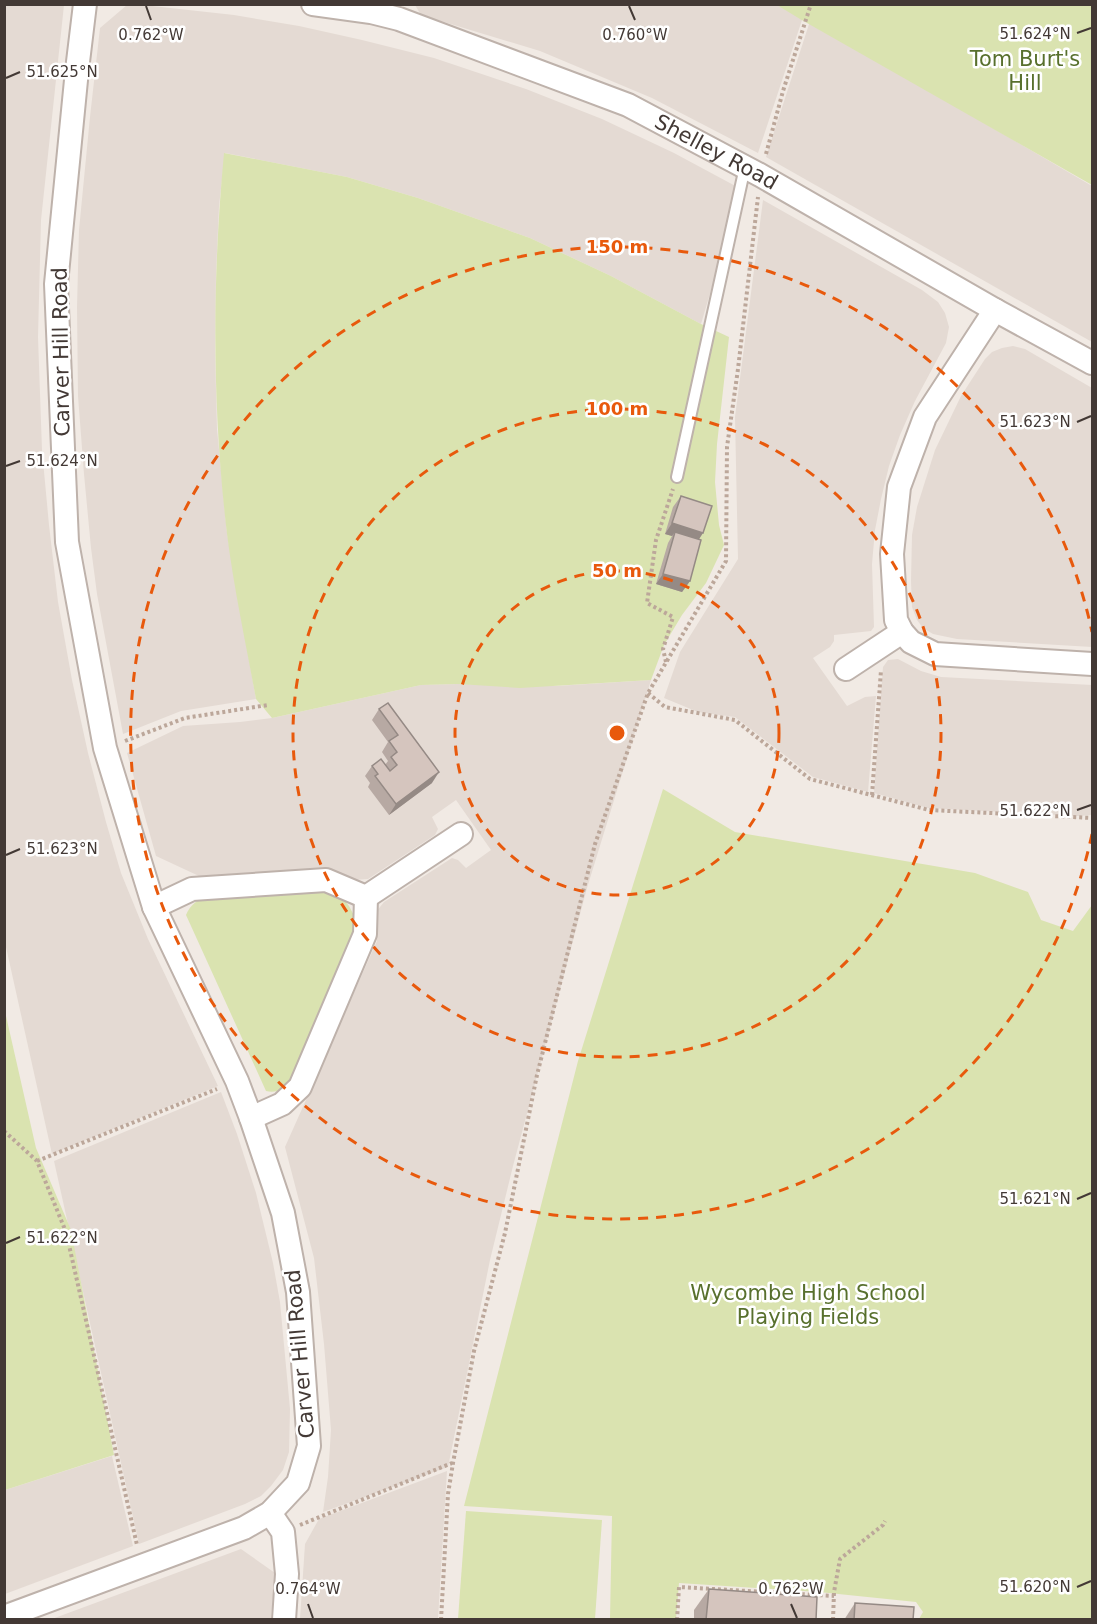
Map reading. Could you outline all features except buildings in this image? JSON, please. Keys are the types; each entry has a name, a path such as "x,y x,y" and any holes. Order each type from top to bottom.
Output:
{"street":[{"name":"Carver Hill Road","path":"4,1617 244,1528 270,1513 298,1483 309,1446 298,1292 283,1213 237,1081 154,907 105,748 67,542 56,284 85,4"},
{"name":"Shelley Road","path":"313,4 372,8 628,105 753,171 1092,363"},
{"path":"995,310 925,417 899,487 892,554 896,620 902,632 911,642 935,654 1092,664"},
{"path":"846,669 902,632"},
{"path":"366,897 460,834"},
{"path":"154,907 192,889 326,880 366,897"},
{"path":"251,1118 282,1104 300,1087 365,934 366,897"},
{"path":"270,1513 283,1532 287,1574 284,1620"}],"lane":[{"path":"676,477 753,171"}],"path":[{"path":"441,1620 448,1494 474,1351 505,1233 537,1075 595,844 648,693 726,561 727,447 738,369 753,171 783,91 811,4"},
{"path":"666,662 663,648 673,617 647,603 657,540 676,477"},
{"path":"872,795 883,644"},
{"path":"648,693 665,707 735,720 810,779 929,810 1092,818"},
{"path":"105,748 185,718 268,705"},
{"path":"37,1161 237,1081"},
{"path":"4,1131 37,1161 66,1232 142,1566"},
{"path":"283,1532 453,1463"},
{"path":"832,1620 840,1559 883,1526 885,1521"},
{"path":"677,1620 680,1587 834,1596"}],"shaded area":[{"path":"787,4 803,17 758,153 652,98 540,51 421,15 415,5"},
{"path":"4,5 64,5 41,220 38,337 42,450 49,525 58,602 72,680 88,753 121,873 148,939 218,1086 52,1154 4,938"},
{"path":"127,5 234,15 299,26 434,58 526,89 602,119 674,153 741,189 701,324 611,276 530,238 418,198 347,177 225,153 219,206 216,274 217,429 227,533 256,699 181,711 123,734 97,594 91,548 78,396 77,307 79,230 100,28"},
{"path":"810,21 1092,186 1092,342 766,157"},
{"path":"763,200 922,290 938,302 945,313 949,327 946,343 915,401 889,466 875,530 872,564 874,627 871,631 834,635 834,641 830,647 813,658 847,706 865,697 876,696 868,792 813,777 735,717 698,712 664,698 680,652 738,559 735,417"},
{"path":"1013,346 1025,349 1092,388 1092,647 957,639 933,634 923,628 912,607 912,535 917,507 935,450 961,396 985,359 992,352"},
{"path":"898,659 921,671 941,677 1092,685 1092,815 928,808 874,793 883,667 888,660"},
{"path":"651,680 587,888 513,1166 490,1260 448,1467 323,1512 331,1430 324,1344 314,1258 285,1147 377,941 376,912 384,902 452,858 458,860 466,868 491,850 456,800 432,817 438,829 435,835 368,879 353,880 335,871 321,868 199,876 156,856 127,753 183,726 272,718 421,685 557,686"},
{"path":"221,1092 256,1193 273,1263 280,1302 290,1409 289,1452 283,1470 261,1496 139,1544 54,1161"},
{"path":"112,1456 133,1546 5,1594 5,1490"},
{"path":"447,1471 438,1619 300,1619 305,1544 319,1519"},
{"path":"241,1549 275,1573 271,1619 52,1619"}],"green space":[{"name":"Tom Burt's Hill","path":"777,5 1092,5 1092,185 800,19"},
{"path":"224,153 347,177 418,198 530,238 611,276 729,337 715,482 719,525 724,545 706,583 682,615 664,645 651,680 520,688 458,684 421,685 272,718 256,699 227,534 216,391 217,248"},
{"name":"Wycombe High School Playing Fields","path":"663,789 735,832 975,873 1028,892 1041,920 1073,931 1092,905 1092,1619 919,1619 923,1612 916,1602 819,1592 679,1583 676,1619 610,1619 612,1516 464,1506 578,1061"},
{"path":"322,885 338,892 358,923 294,1081 277,1091 266,1091 186,915 197,901 207,894"},
{"path":"4,1007 36,1148 71,1230 114,1455 5,1490"},
{"path":"466,1511 602,1520 595,1619 458,1619"}]}
